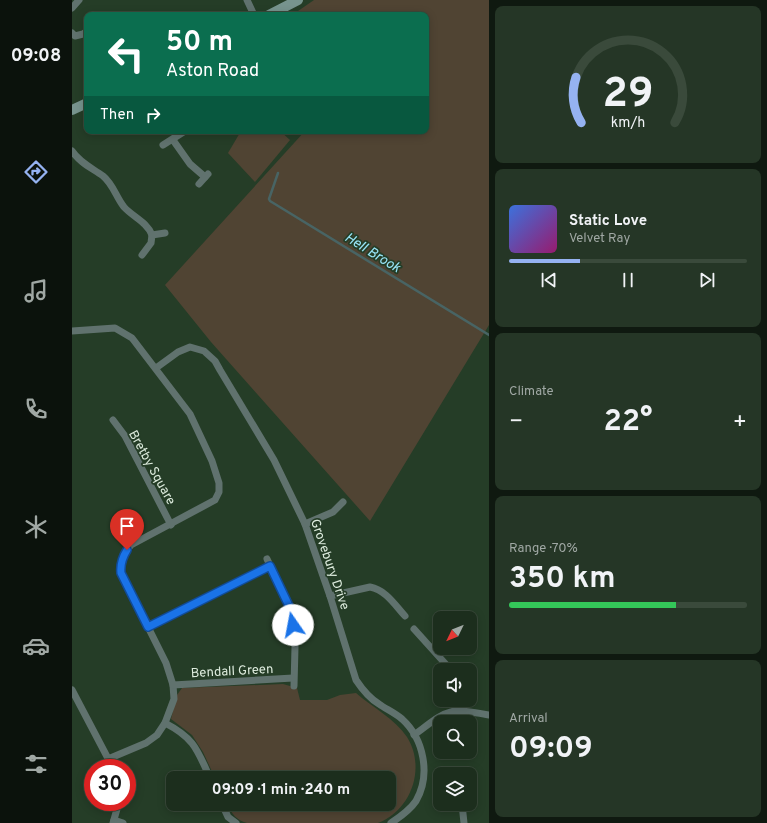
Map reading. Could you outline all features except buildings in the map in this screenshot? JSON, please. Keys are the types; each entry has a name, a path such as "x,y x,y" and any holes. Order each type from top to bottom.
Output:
{"street":[{"path":"72,8 79,0"},
{"path":"247,0 253,12"},
{"path":"275,12 298,0"},
{"path":"72,33 75,36 84,34"},
{"path":"72,110 84,104"},
{"path":"163,145 181,134"},
{"path":"173,140 190,164 206,176 200,184"},
{"path":"72,151 84,164 111,184 124,206 146,224 152,235 151,243 142,255"},
{"path":"152,235 165,233"},
{"path":"72,332 115,328 132,338 190,414 212,461 219,483 220,492 215,500 131,545 122,558 120,566 121,573 166,662 173,685 174,699 165,723 157,735 146,743 110,759"},
{"name":"Grovebury Drive","path":"156,368 178,352 190,347 197,348 210,356 274,460 305,524 330,596 356,680 369,696 402,720 414,735 423,759 424,778 416,801 402,820 391,823"},
{"name":"Bretby Square","path":"113,420 125,436 170,525"},
{"path":"305,524 333,512 343,502"},
{"name":"Bendall Green","path":"173,685 293,682 295,647 290,608 267,559"},
{"path":"148,627 270,566"},
{"path":"330,596 370,587 376,588 406,616"},
{"path":"414,629 445,663"},
{"path":"72,690 107,759"},
{"path":"414,735 441,715 455,710 489,715"},
{"path":"165,723 188,738 197,750 207,771"},
{"path":"117,811 114,822 123,823"},
{"path":"225,811 228,817 236,823"},
{"path":"463,811 464,823"}],"shaded area":[{"path":"314,0 489,0 489,325 370,521 211,342 165,285 302,134 429,134 429,12 298,11"},
{"path":"239,134 283,134 290,140 255,182 228,153"},
{"path":"283,684 297,688 300,700 327,700 340,695 356,693 396,724 407,737 413,749 415,774 407,798 400,808 390,817 378,823 247,823 240,820 231,811 396,811 396,771 212,771 203,752 192,735 171,719 177,695 182,688"}],"waterway":[{"name":"Hell Brook","path":"278,173 269,199 270,201 489,335"}],"route":[{"path":"127,550 122,558 120,566 121,573 148,627 270,566 290,608 293,625"}]}
